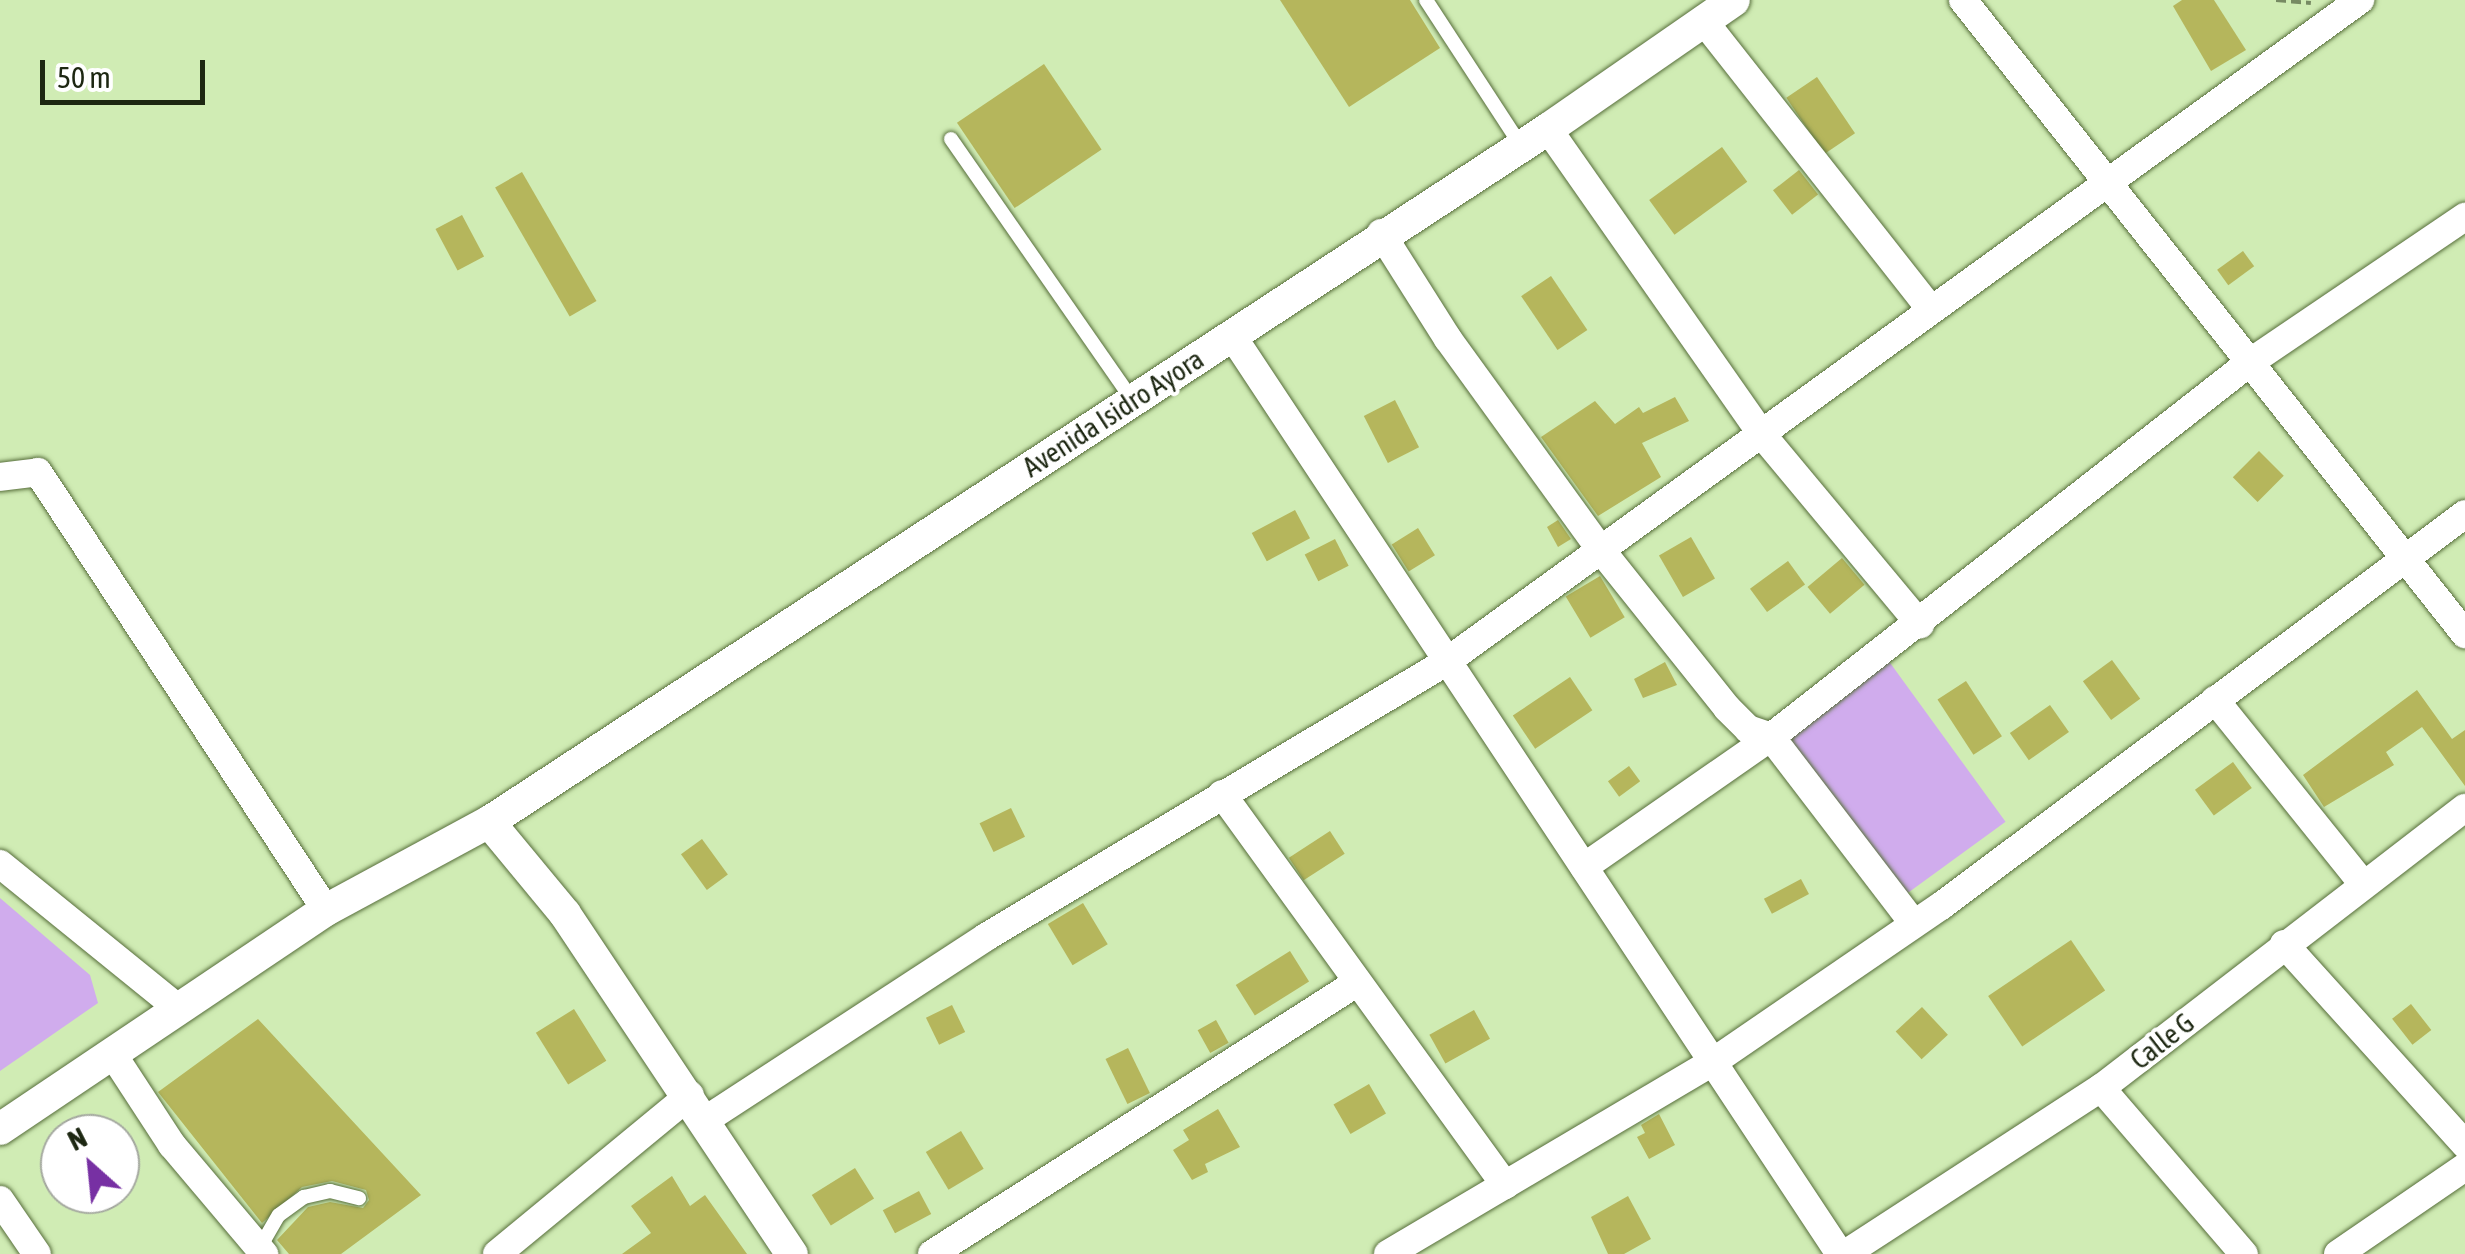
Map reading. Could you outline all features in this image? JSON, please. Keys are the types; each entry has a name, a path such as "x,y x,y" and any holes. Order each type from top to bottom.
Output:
{"street":[{"path":"1963,0 2109,181 2248,364 2408,556 2465,634"},
{"path":"497,1254 699,1107 1446,662 1764,437 1930,308 2360,0"},
{"name":"Avenida Isidro Ayora","path":"0,1130 326,910 489,822 1132,399 1233,337 1382,233 1535,137 1715,8"},
{"path":"1715,8 1930,308"},
{"path":"1535,137 1764,437 1920,624"},
{"path":"1584,867 1771,737 2248,364 2465,217"},
{"path":"1382,233 1448,338 1601,550 1727,708 1748,729 1771,737 1914,924"},
{"path":"1233,337 1843,1254"},
{"path":"0,477 38,472 326,910"},
{"path":"1388,1254 1713,1062 1914,924 2465,514"},
{"path":"2215,700 2363,884"},
{"path":"1222,794 1505,1185"},
{"name":"Calle G","path":"1843,1254 2101,1088 2465,808"},
{"path":"489,822 564,914 699,1107 792,1254"},
{"path":"0,864 179,1010"},
{"path":"2284,944 2465,1144"},
{"path":"932,1254 1358,982"},
{"path":"112,1053 172,1145 261,1251"},
{"path":"2101,1088 2244,1254"},
{"path":"2338,1254 2465,1167"},
{"path":"0,1200 37,1254"}],"lane":[{"path":"1426,0 1535,137"},
{"path":"951,139 1132,399"},
{"path":"261,1251 280,1215 304,1196 330,1191 359,1198"}],"shaded area":[{"path":"1888,660 2006,822 1901,898 1784,736"},
{"path":"0,898 90,975 98,1003 0,1071"}],"building":[{"path":"1280,0 1410,0 1440,48 1349,107"},
{"path":"2182,0 2214,0 2246,50 2211,71 2173,6"},
{"path":"1044,64 1102,149 1015,208 957,123"},
{"path":"1817,77 1855,133 1824,154 1786,98"},
{"path":"1722,147 1747,182 1674,235 1649,200"},
{"path":"1799,170 1818,194 1792,215 1773,190"},
{"path":"522,172 596,301 570,317 495,188"},
{"path":"462,215 484,256 458,271 436,229"},
{"path":"2243,251 2254,266 2228,285 2217,270"},
{"path":"1551,276 1587,330 1558,350 1521,296"},
{"path":"1675,397 1689,421 1642,443 1661,477 1598,516 1541,437 1595,401 1615,424 1639,407 1643,413"},
{"path":"1395,400 1419,447 1388,463 1364,416"},
{"path":"2259,451 2284,476 2258,502 2233,477"},
{"path":"1295,510 1310,538 1267,561 1252,533"},
{"path":"1558,520 1571,539 1558,547 1547,527"},
{"path":"1418,528 1435,555 1409,572 1392,544"},
{"path":"1691,537 1715,579 1683,597 1659,556"},
{"path":"1335,539 1349,566 1318,581 1305,554"},
{"path":"1842,558 1864,585 1830,614 1808,587"},
{"path":"1788,561 1805,584 1767,612 1750,589"},
{"path":"1600,576 1625,617 1590,638 1566,597"},
{"path":"2112,660 2140,699 2111,720 2083,681"},
{"path":"1665,662 1677,685 1643,698 1634,679"},
{"path":"1570,677 1592,710 1535,749 1513,716"},
{"path":"1966,681 2002,736 1973,755 1937,700"},
{"path":"2417,690 2452,739 2465,730 2465,786 2422,727 2386,752 2394,765 2324,807 2303,775"},
{"path":"2050,705 2069,732 2029,760 2010,733"},
{"path":"2233,762 2252,788 2214,816 2195,790"},
{"path":"1629,766 1640,781 1619,797 1608,781"},
{"path":"1011,808 1025,837 994,852 980,823"},
{"path":"1330,831 1345,854 1304,880 1289,858"},
{"path":"702,839 728,875 707,890 681,854"},
{"path":"1801,879 1809,894 1772,914 1764,899"},
{"path":"1083,903 1108,944 1073,965 1048,924"},
{"path":"2071,940 2105,991 2022,1046 1988,996"},
{"path":"1290,951 1309,982 1255,1015 1236,985"},
{"path":"2411,1004 2431,1030 2412,1045 2392,1019"},
{"path":"952,1005 965,1032 939,1045 926,1018"},
{"path":"1922,1007 1948,1035 1922,1059 1896,1032"},
{"path":"574,1009 606,1061 568,1085 536,1033"},
{"path":"1474,1010 1490,1039 1445,1064 1429,1035"},
{"path":"258,1019 421,1195 341,1254 289,1254 277,1240 308,1207 330,1202 363,1208 369,1200 366,1190 332,1181 302,1187 262,1223 158,1092"},
{"path":"1216,1020 1229,1043 1210,1053 1198,1030"},
{"path":"1128,1048 1150,1093 1127,1104 1106,1059"},
{"path":"1369,1084 1386,1113 1350,1134 1333,1104"},
{"path":"1218,1109 1240,1147 1205,1164 1208,1172 1192,1180 1173,1150 1189,1140 1183,1130"},
{"path":"1659,1114 1675,1145 1649,1159 1637,1137 1645,1133 1641,1125"},
{"path":"961,1131 984,1169 949,1190 926,1152"},
{"path":"855,1168 874,1199 831,1226 812,1195"},
{"path":"672,1176 690,1206 705,1195 747,1254 622,1254 651,1233 631,1206"},
{"path":"919,1191 931,1214 895,1233 883,1210"},
{"path":"1628,1196 1651,1239 1624,1254 1608,1254 1591,1217"}]}
